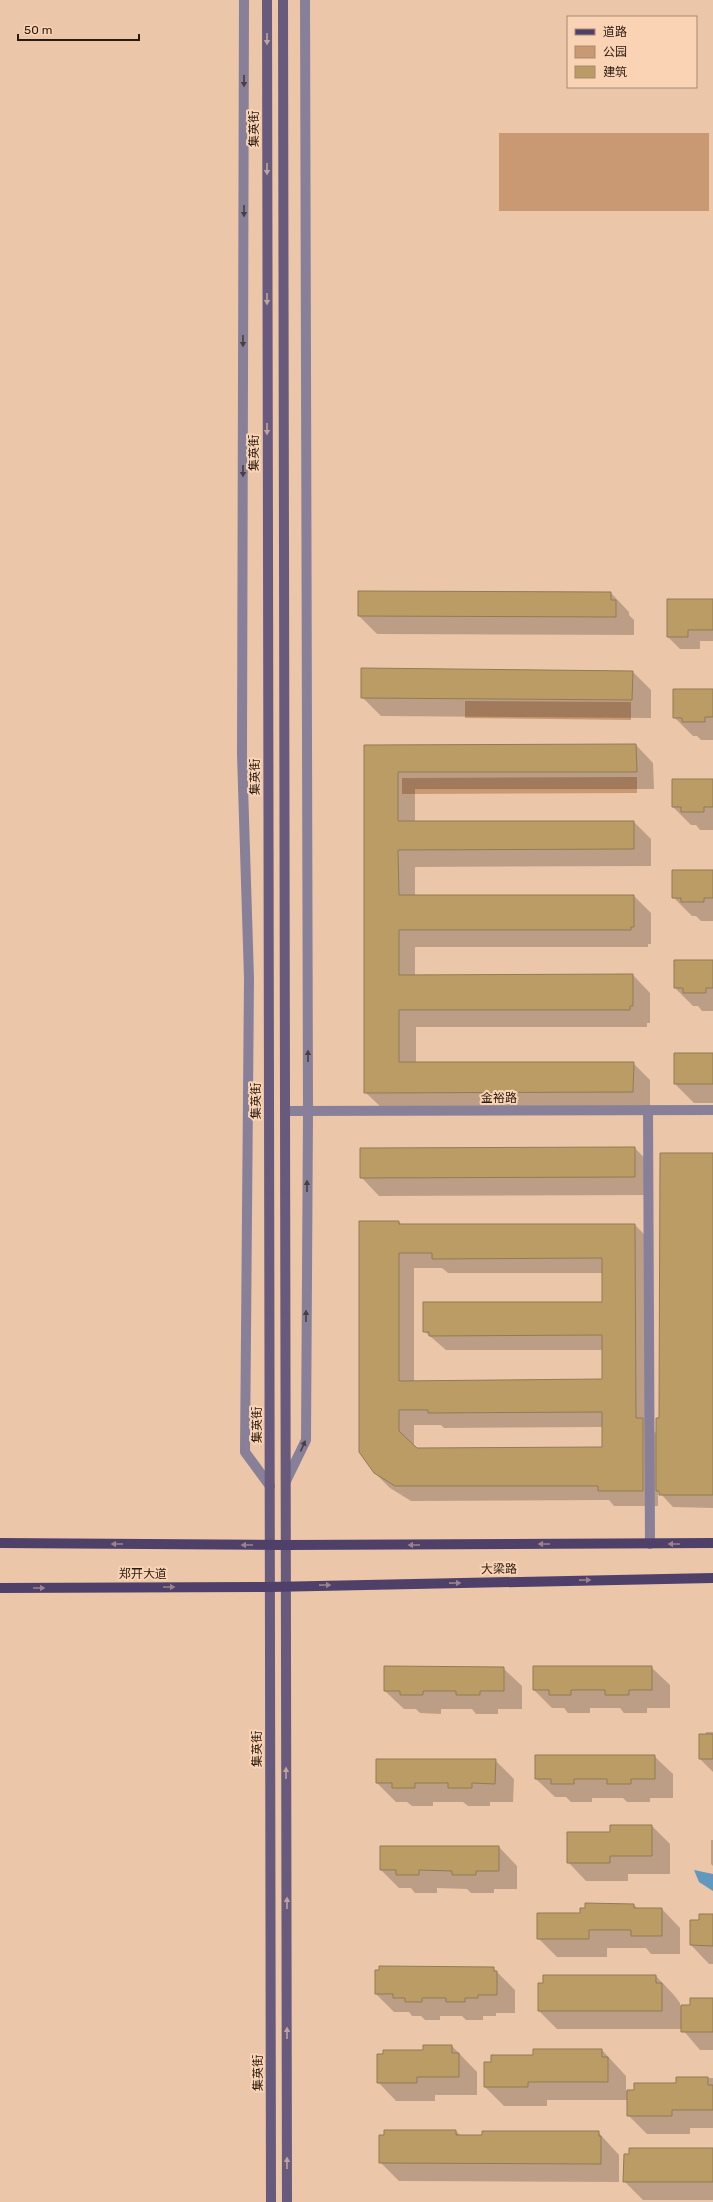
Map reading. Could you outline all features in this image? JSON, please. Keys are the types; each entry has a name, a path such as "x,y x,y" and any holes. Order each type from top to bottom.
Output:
{"main road":[{"name":"集英街","path":"267,0 271,2202"},
{"path":"283,0 287,2202"},
{"path":"0,1543 286,1545"},
{"name":"大梁路","path":"286,1545 713,1543"},
{"name":"大梁路","path":"286,1586 713,1578"},
{"name":"郑开大道","path":"0,1588 286,1586"}],"street":[{"path":"244,0 242,754 249,978 245,1452 270,1486"},
{"path":"286,1481 306,1440 308,1111 305,0"},
{"path":"648,1110 650,1544"},
{"name":"金裕路","path":"285,1111 713,1110"}],"green space":[{"path":"499,133 709,133 709,211 499,211"},
{"path":"465,701 631,702 631,720 465,718"},
{"path":"637,777 637,793 402,794 402,778"}],"water":[{"path":"694,1870 713,1874 713,1891 699,1882"}],"building":[{"path":"358,591 611,592 611,600 616,600 616,617 358,616"},
{"path":"667,599 713,599 713,630 688,630 688,637 667,637"},
{"path":"361,668 633,671 632,700 361,698"},
{"path":"673,689 713,689 713,717 705,717 705,722 682,722 682,718 673,718"},
{"path":"636,744 637,772 398,772 398,821 634,821 634,849 398,850 399,895 634,895 634,927 631,927 631,930 399,930 399,975 633,974 633,1006 630,1006 630,1010 399,1010 399,1062 634,1062 633,1092 364,1093 364,745"},
{"path":"672,779 713,779 713,807 704,807 704,812 681,812 681,807 672,807"},
{"path":"672,870 713,870 713,898 704,898 704,902 681,902 681,898 672,898"},
{"path":"674,960 713,960 713,988 706,988 706,993 683,993 683,988 674,988"},
{"path":"674,1053 713,1053 713,1084 674,1084"},
{"path":"635,1147 635,1177 360,1178 360,1148"},
{"path":"660,1153 713,1153 713,1495 659,1495 659,1491 656,1491 656,1418 659,1418"},
{"path":"359,1221 399,1221 399,1224 635,1224 636,1418 643,1418 643,1491 598,1491 598,1486 395,1486 374,1473 359,1452","holes":["399,1253 432,1253 432,1259 602,1258 602,1302 423,1302 423,1332 429,1332 429,1336 602,1335 602,1379 399,1381","399,1410 428,1410 428,1413 602,1412 602,1447 417,1448 399,1431"]},
{"path":"384,1666 504,1667 504,1691 480,1691 480,1695 456,1695 456,1691 423,1691 423,1695 400,1695 400,1691 384,1691"},
{"path":"533,1666 652,1666 652,1690 629,1690 629,1695 605,1695 605,1690 571,1690 571,1695 549,1695 549,1690 533,1690"},
{"path":"699,1734 713,1734 713,1759 699,1759"},
{"path":"535,1755 655,1755 655,1779 631,1779 631,1784 607,1784 607,1779 574,1779 574,1784 551,1784 551,1779 535,1779"},
{"path":"376,1759 496,1759 495,1784 472,1783 472,1788 448,1788 448,1783 415,1783 415,1788 392,1788 392,1783 376,1783"},
{"path":"610,1825 652,1825 652,1856 610,1856 610,1863 567,1863 567,1832 610,1832"},
{"path":"380,1846 499,1846 499,1871 476,1871 476,1875 452,1875 452,1871 419,1870 419,1875 396,1875 396,1870 380,1870"},
{"path":"585,1903 634,1904 634,1908 662,1908 662,1936 631,1936 631,1930 589,1930 589,1939 537,1939 537,1913 580,1913 580,1908 585,1908"},
{"path":"699,1914 713,1914 713,1946 690,1945 690,1920 699,1920"},
{"path":"379,1966 494,1967 494,1971 497,1971 497,1995 478,1995 478,1998 465,1998 465,2002 446,2002 446,1998 422,1998 422,2002 405,2002 405,1998 393,1998 393,1994 375,1994 375,1970 379,1970"},
{"path":"543,1975 656,1975 656,1983 662,1983 662,2011 538,2011 538,1983 543,1983"},
{"path":"690,1998 713,1998 713,2032 681,2032 681,2005 690,2005"},
{"path":"423,2045 452,2045 452,2053 459,2053 459,2077 417,2077 417,2083 377,2083 377,2054 383,2054 383,2050 423,2050"},
{"path":"533,2049 602,2049 602,2057 608,2057 608,2082 528,2082 528,2087 484,2087 484,2062 491,2062 491,2055 533,2055"},
{"path":"676,2077 708,2077 708,2085 713,2085 713,2110 672,2110 672,2116 627,2116 627,2090 634,2090 634,2083 676,2083"},
{"path":"384,2130 456,2130 456,2135 482,2135 482,2131 599,2131 599,2136 601,2136 601,2164 379,2163 379,2135 384,2135"},
{"path":"629,2148 713,2148 713,2182 623,2182 624,2154 629,2154"}]}
